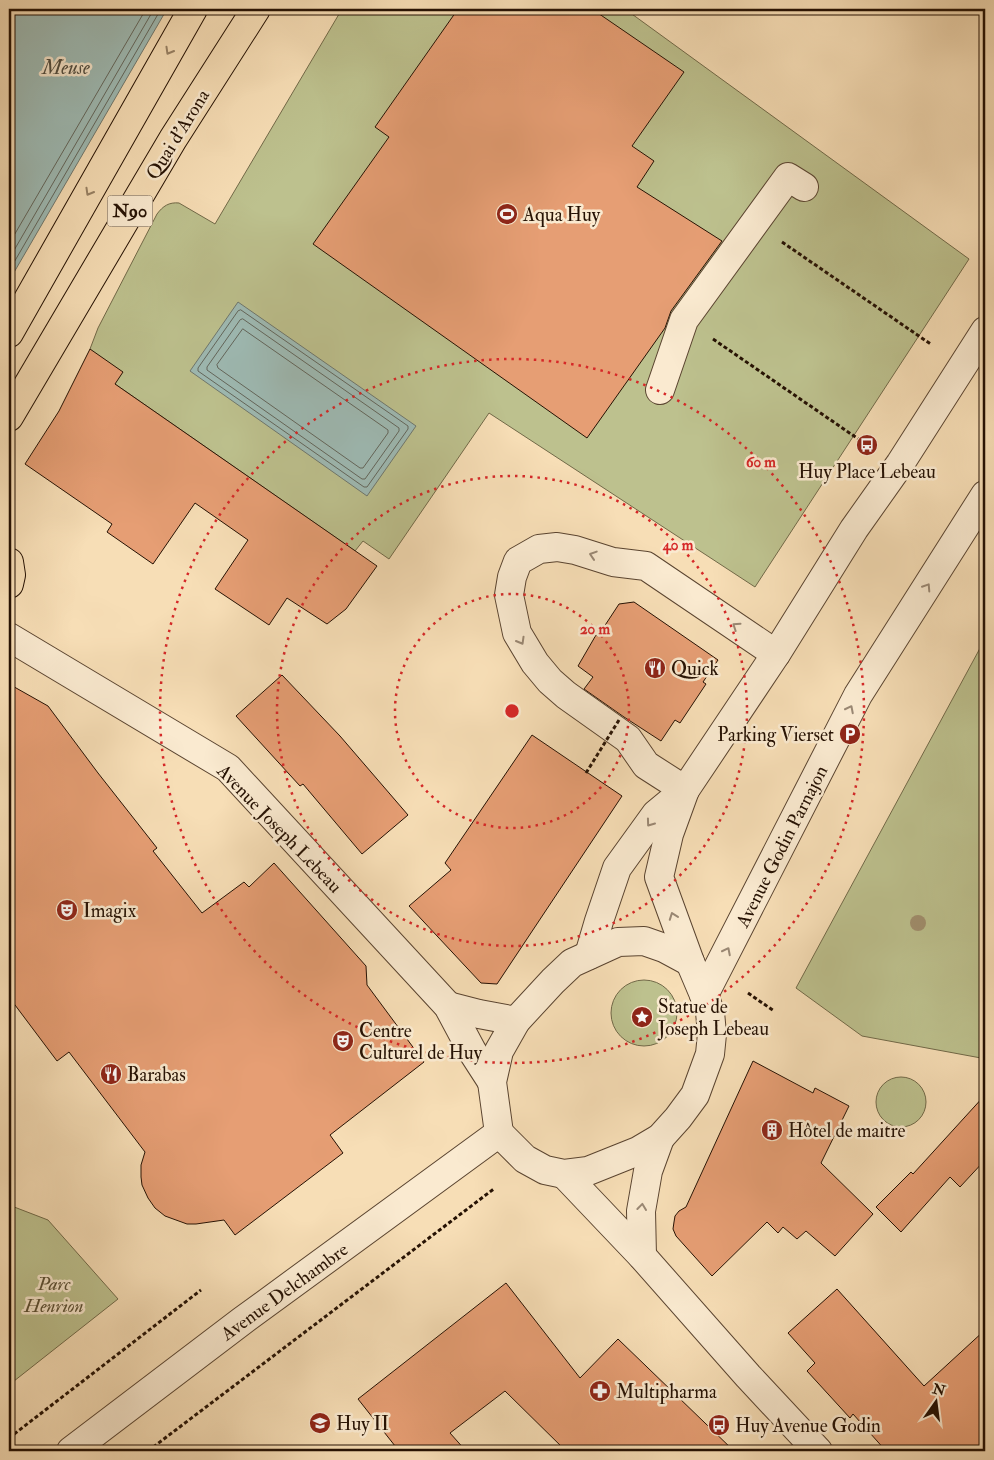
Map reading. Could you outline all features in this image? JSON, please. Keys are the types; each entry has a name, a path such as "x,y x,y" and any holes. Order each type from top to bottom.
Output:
{"main road":[{"path":"9,333 193,9"},
{"name":"Quai d'Arona","path":"9,417 173,139 256,9"},
{"path":"9,562 11,575 9,584"}],"street":[{"path":"660,390 684,320 788,176 804,187"},
{"path":"690,962 664,948 644,941 618,942 572,963 516,1021 499,1050 492,1082 499,1133 525,1159 545,1170 564,1174 588,1171 638,1150 660,1138 695,1095 710,1054 712,1034 710,1012 659,877 670,834 685,790 776,654 854,529 900,464 985,331"},
{"name":"Avenue Godin Parnajon","path":"704,995 858,695 985,495"},
{"path":"685,790 646,765 628,739 566,695 535,664 517,633 509,595 512,577 518,561 539,549 557,547 575,550 613,562 646,566 776,654"},
{"name":"Avenue Joseph Lebeau","path":"9,637 228,768 448,1006 472,1051 492,1082"},
{"path":"589,954 617,868 656,814 685,790"},
{"path":"448,1006 516,1021"},
{"name":"Avenue Delchambre","path":"71,1451 242,1321 499,1133"},
{"path":"642,1256 641,1219 644,1195 648,1171 660,1138"},
{"path":"564,1174 642,1256 748,1376 818,1451"}],"path":[{"path":"779,240 932,345"},
{"path":"684,320 867,445"},
{"path":"586,773 619,720"},
{"path":"748,993 774,1011"},
{"path":"148,1451 495,1188"},
{"path":"9,1438 201,1290"}],"green space":[{"path":"342,9 625,9 969,259 755,587 489,413 389,559 363,541 355,551 115,384 90,349 98,328 157,214 167,205 179,203 215,224"},
{"path":"985,639 985,1054 981,1058 862,1036 796,988"},
{"path":"644,980 657,983 667,990 674,1000 677,1013 674,1026 667,1036 657,1043 644,1046 631,1043 621,1036 614,1026 611,1013 614,1000 621,990 631,983"},
{"path":"901,1077 911,1079 919,1084 924,1092 926,1102 924,1112 919,1120 911,1125 901,1127 891,1125 883,1120 878,1112 876,1102 878,1092 883,1084 891,1079"},
{"name":"Parc Henrion","path":"9,1205 48,1220 118,1299 9,1385"}],"water":[{"name":"Meuse","path":"9,9 167,9 9,281"},
{"path":"238,302 416,426 367,496 190,371"}],"building":[{"name":"Aqua Huy","path":"458,9 592,9 684,72 632,146 654,161 637,187 722,241 671,311 665,328 587,438 313,244 389,137 375,127"},
{"path":"90,349 123,372 115,384 377,566 346,609 327,624 287,598 269,625 215,589 248,540 195,503 153,564 107,532 112,524 25,464 59,411"},
{"name":"Quick","path":"634,602 718,660 703,682 706,684 680,723 675,720 661,741 584,689 593,677 578,666 596,635 598,636 619,604"},
{"path":"282,675 340,736 408,815 362,854 303,784 300,786 236,716"},
{"path":"9,684 48,706 157,848 153,851 202,913 244,882 249,887 274,863 366,966 367,985 424,1062 330,1135 343,1153 235,1235 224,1220 187,1224 165,1216 155,1208 142,1185 141,1165 145,1152 69,1052 57,1061 9,997"},
{"path":"532,735 622,796 497,984 481,983 409,906 451,870 445,863"},
{"path":"753,1061 813,1093 815,1088 849,1106 821,1163 873,1214 835,1256 806,1231 797,1239 783,1227 778,1233 767,1222 712,1276 676,1236 673,1229 675,1216 686,1207"},
{"path":"985,1095 985,1160 960,1187 950,1177 901,1232 876,1207 911,1172 913,1174"},
{"path":"506,1283 580,1378 618,1339 734,1451 566,1451 505,1391 450,1433 466,1451 399,1451 358,1399"},
{"path":"837,1289 924,1386 985,1330 985,1451 886,1451 853,1414 850,1418 807,1371 815,1363 788,1333"}],"place":[{"name":"Aqua Huy","path":"507,214"},
{"name":"Huy Place Lebeau","path":"867,445"},
{"name":"Quick","path":"655,668"},
{"name":"Parking Vierset","path":"850,734"},
{"name":"Imagix","path":"67,910"},
{"name":"Statue de Joseph Lebeau","path":"642,1017"},
{"name":"Centre Culturel de Huy","path":"343,1041"},
{"name":"Barabas","path":"111,1074"},
{"name":"Hôtel de maitre","path":"772,1130"},
{"name":"Multipharma","path":"600,1391"},
{"name":"Huy II","path":"320,1423"},
{"name":"Huy Avenue Godin","path":"719,1425"}]}
